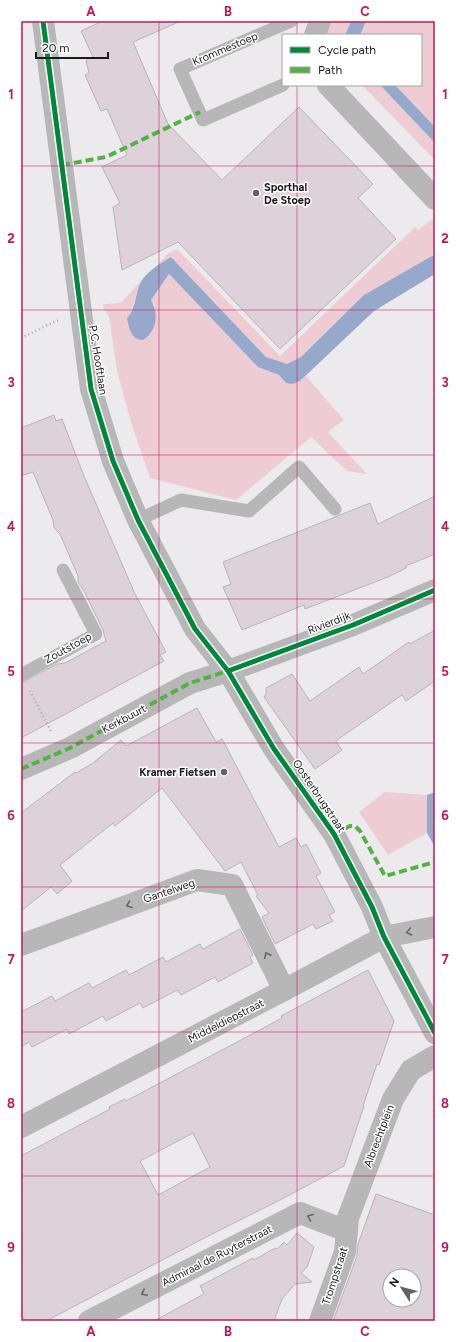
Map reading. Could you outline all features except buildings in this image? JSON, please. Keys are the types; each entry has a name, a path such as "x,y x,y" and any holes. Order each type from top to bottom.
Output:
{"street":[{"name":"P.C. Hooftlaan","path":"43,21 91,389 113,461 138,520 194,629 228,671"},
{"path":"315,34 320,21"},
{"path":"329,86 435,199"},
{"name":"Rivierdijk","path":"228,671 353,625 435,590"},
{"name":"Kerkbuurt","path":"21,769 62,751 190,683 228,671"},
{"name":"Oosterbrugstraat","path":"228,671 274,749 334,834 372,908 384,937"},
{"name":"Gantelweg","path":"21,945 197,880 232,885 284,990"},
{"name":"Middeldiepstraat","path":"21,1127 384,937 435,926"},
{"path":"384,937 435,1033"},
{"name":"Albrechtplein","path":"347,1231 348,1218 393,1099 411,1070 435,1056"},
{"name":"Admiraal de Ruyterstraat","path":"89,1321 300,1213 347,1231"},
{"name":"Trompstraat","path":"320,1321 345,1252 347,1231"}],"lane":[{"name":"Krommestoep","path":"282,85 203,120 180,69 291,21"},
{"path":"138,520 181,500 249,511 299,467 335,509"},
{"name":"Zoutstoep","path":"21,675 96,634 63,570"}],"path":[{"path":"21,338 80,310"},
{"path":"28,689 62,751"}],"shaded area":[{"path":"332,21 351,21 345,34 326,34"},
{"path":"366,21 435,21 435,127 396,86 422,86 422,34 360,34"},
{"path":"363,86 381,86 435,143 435,160"},
{"path":"432,219 435,222 435,256 432,256 301,357 287,365 266,357 171,257 156,266 165,257 164,256 177,249 280,356 415,227 418,230"},
{"path":"169,274 258,367 279,375 286,383 300,381 306,376 344,420 328,432 367,474 347,471 311,437 236,500 150,478 131,422 117,371 109,316 104,310 103,304 121,303 142,280 136,295 131,315 155,307 151,300"},
{"path":"385,792 427,795 427,833 388,855 359,812"}],"water":[{"path":"351,21 366,21 360,34 345,34"},
{"path":"381,86 396,86 435,127 435,143"},
{"path":"432,256 435,256 435,274 374,311 300,381 293,384 286,383 279,375 258,367 169,274 151,300 154,305 156,316 154,327 148,336 143,340 133,336 127,318 134,306 142,280 159,264 171,257 266,357 287,364 301,357 364,295"},
{"path":"435,792 435,847 427,833 427,795"}],"marked path":[{"path":"62,165 106,157 200,112"},
{"path":"21,769 70,748 190,683 228,671"},
{"path":"334,834 350,826 355,826 360,831 385,876 435,862"}],"cycle path":[{"path":"43,21 91,389 113,461 138,520 195,629 228,671 274,749 334,834 372,907 384,937 435,1033"},
{"path":"228,671 353,625 435,590"}],"place":[{"name":"Sporthal De Stoep","path":"256,193"},
{"name":"Kramer Fietsen","path":"224,772"}]}
